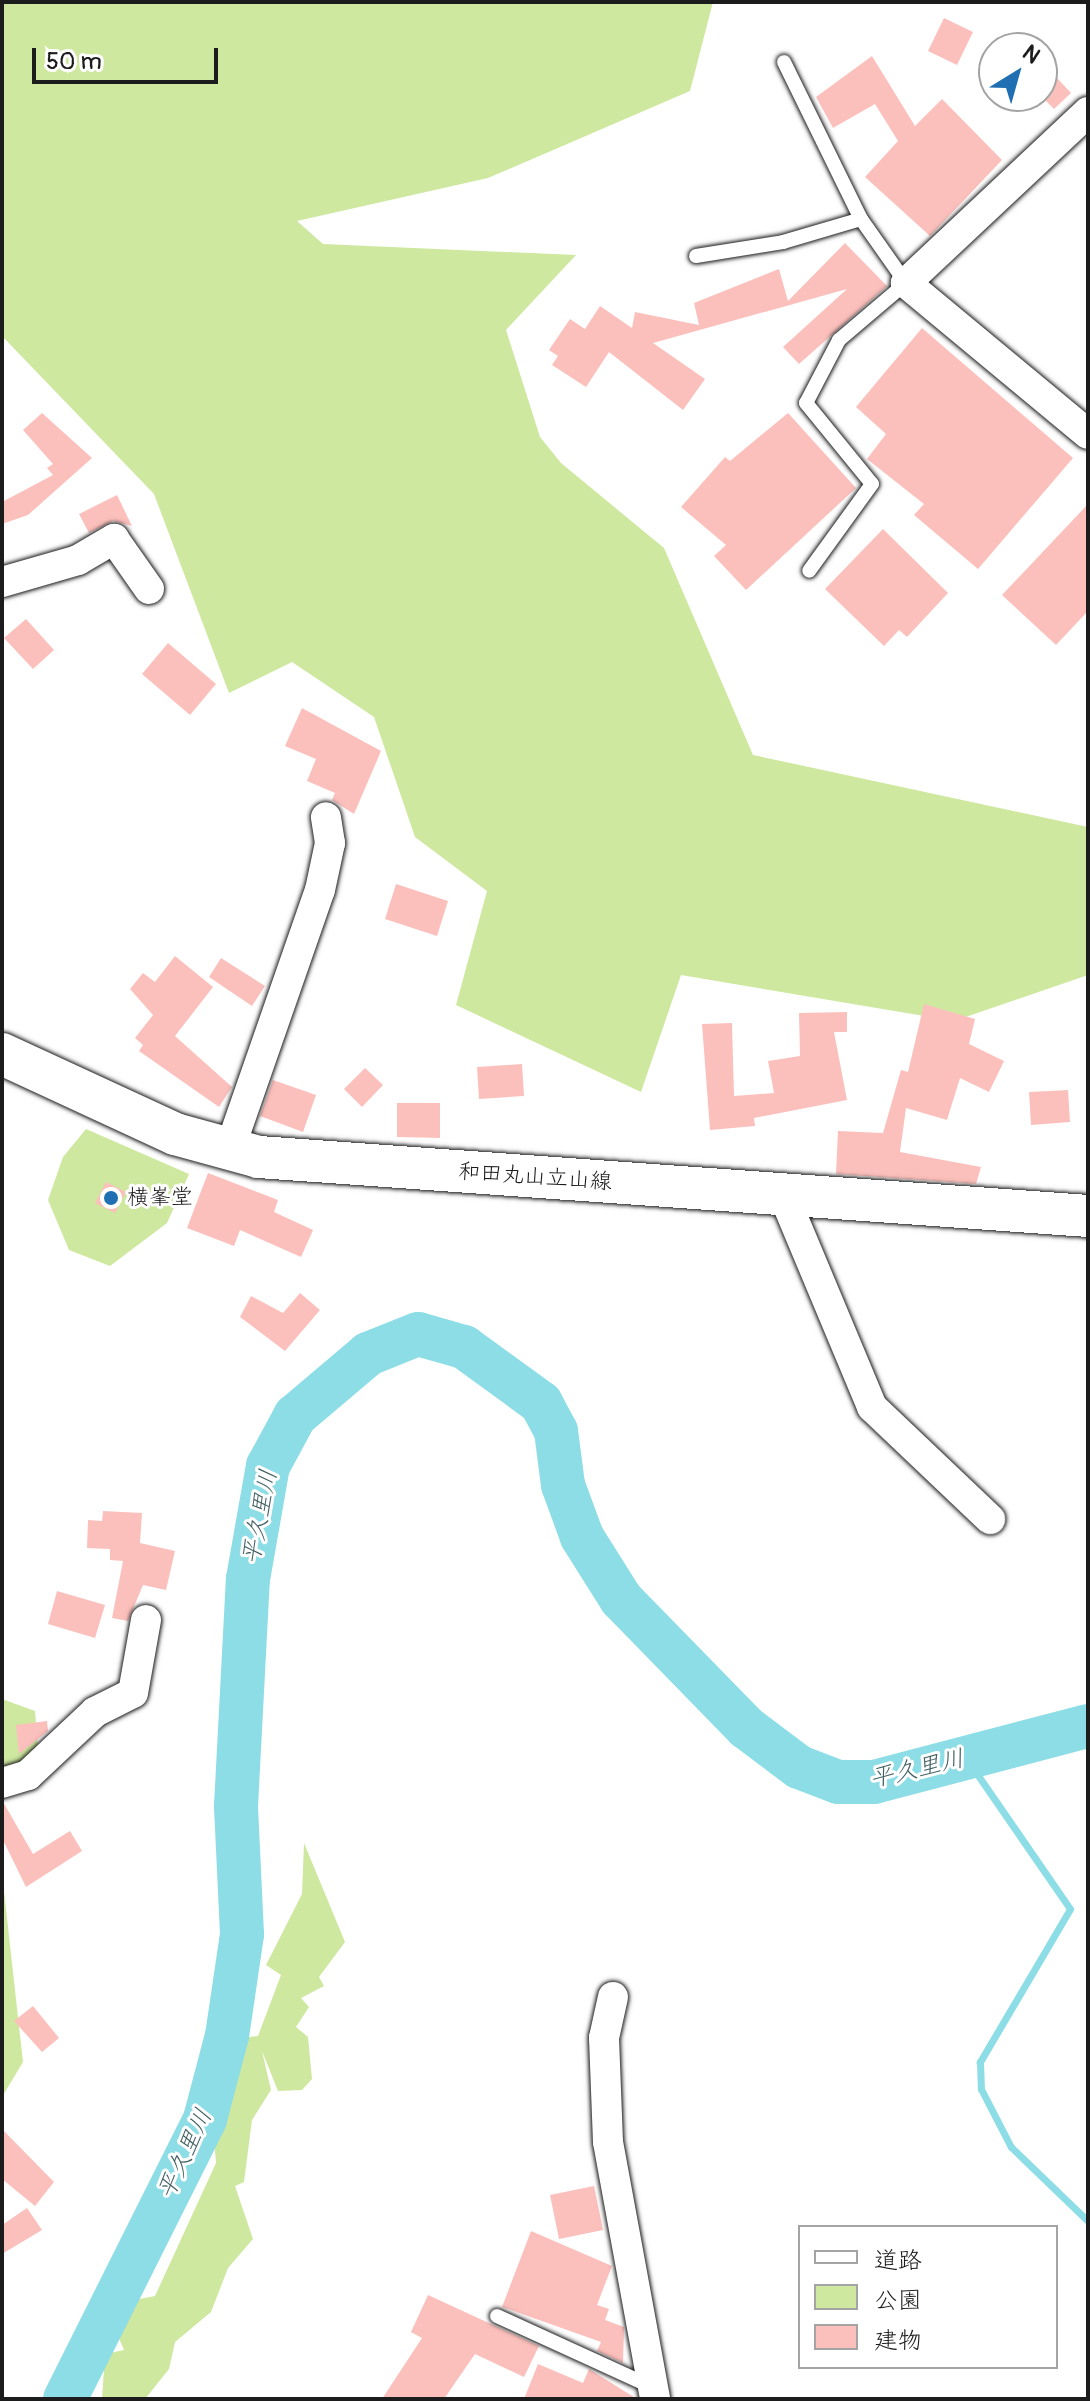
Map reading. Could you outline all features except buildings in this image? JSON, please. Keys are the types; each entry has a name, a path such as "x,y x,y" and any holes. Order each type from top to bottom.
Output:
{"main road":[{"name":"和田丸山立山線","path":"2,1054 128,1115 229,1151 1088,1216"}],"street":[{"path":"1088,112 906,283 1088,434"},
{"path":"2,582 78,560 114,539 149,589"},
{"path":"229,1151 320,890 330,843 326,817"},
{"path":"783,1194 872,1407 990,1519"},
{"path":"2,1783 28,1775 95,1712 133,1693 146,1620"},
{"path":"613,1997 602,2084 608,2142 654,2393"}],"lane":[{"path":"784,62 861,219 906,283 839,340 806,403 872,484 809,571"},
{"path":"696,256 783,242 861,219"},
{"path":"497,2316 654,2393"}],"green space":[{"path":"2,2 713,2 690,91 488,178 297,221 323,244 576,255 506,330 540,437 561,463 664,548 753,755 1088,827 1088,975 954,1021 681,975 641,1092 456,1005 487,891 415,837 374,717 292,662 229,693 154,494 2,336"},
{"path":"86,1129 189,1174 167,1223 110,1266 69,1250 48,1200 63,1157"},
{"path":"2,1699 35,1711 39,1759 2,1802"},
{"path":"304,1843 345,1942 319,1977 324,1986 301,1998 309,2007 296,2027 308,2037 312,2079 302,2090 278,2091 262,2051 271,2090 252,2120 244,2182 235,2186 253,2239 228,2268 211,2312 175,2342 169,2369 145,2399 102,2399 105,2354 124,2350 118,2336 134,2300 155,2296 216,2163 212,2117 222,2077 241,2038 258,2036 281,1975 266,1965 302,1894"},
{"path":"2,1873 23,2062 2,2097"}],"waterway":[{"name":"平久里川","path":"65,2399 205,2119 227,2036 242,1934 236,1806 248,1579 268,1466 295,1416 368,1354 418,1334 464,1347 541,1403 556,1431 563,1485 582,1537 621,1599 747,1728 799,1767 838,1782 874,1782 1088,1726"},
{"path":"966,1758 1070,1909 980,2062 981,2089 1011,2147 1088,2221"}],"place":[{"name":"横峯堂","path":"111,1198"}]}
